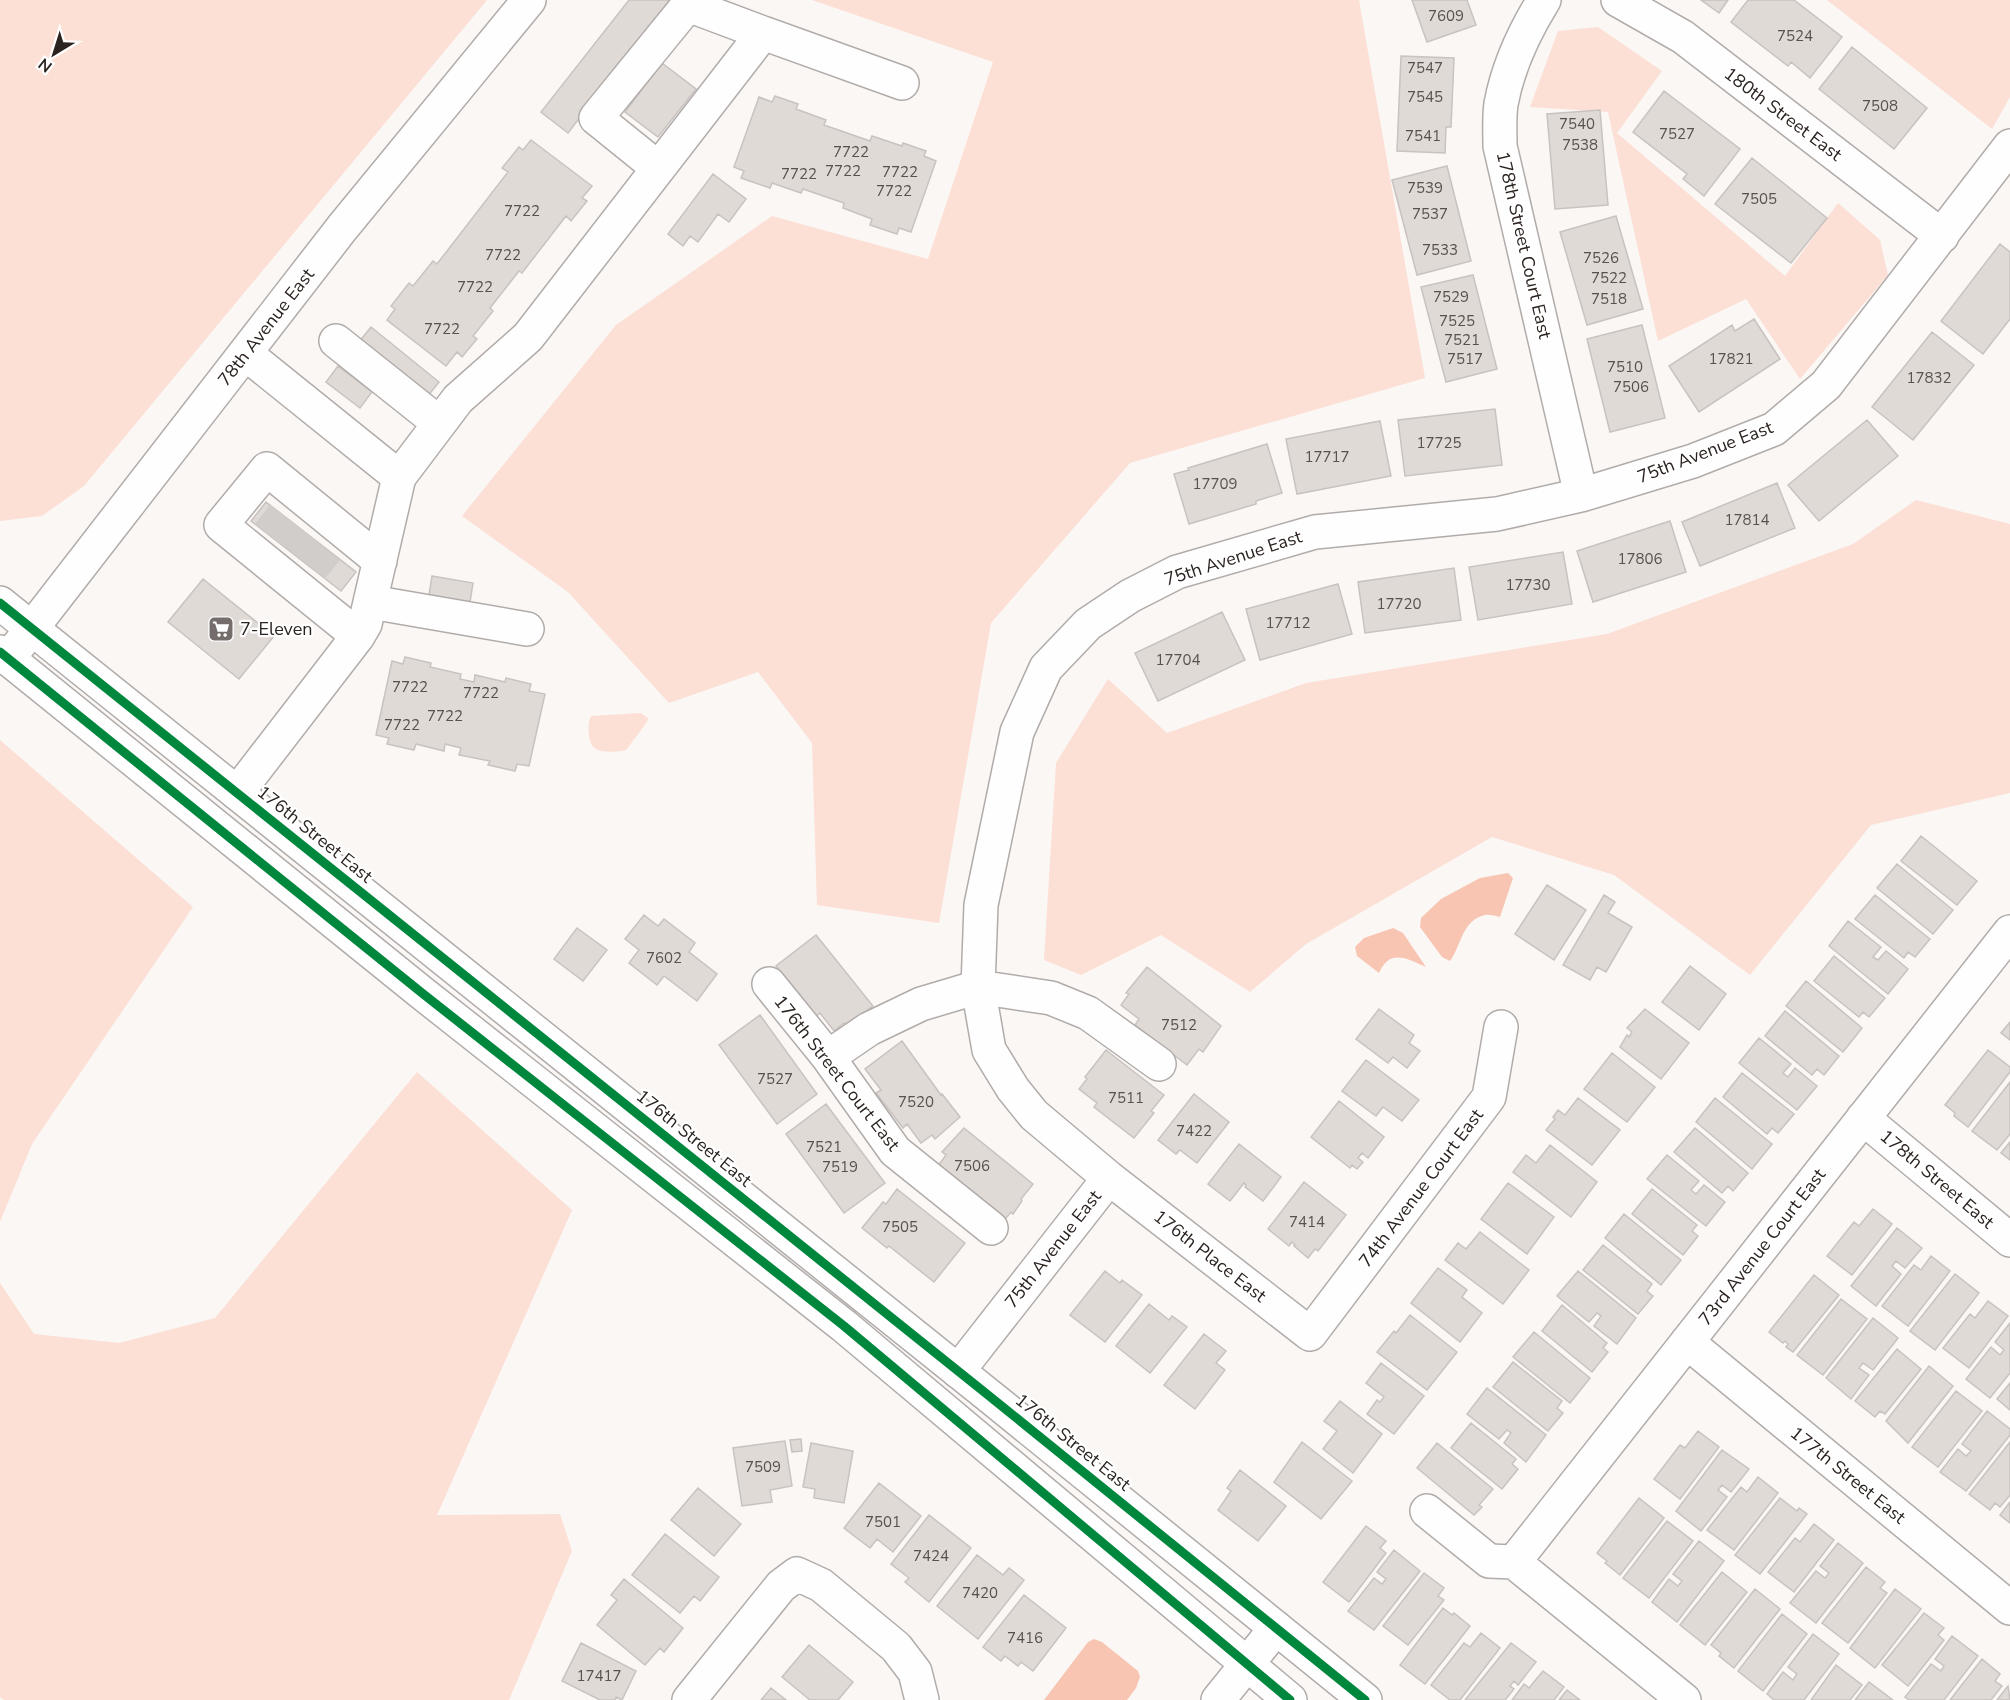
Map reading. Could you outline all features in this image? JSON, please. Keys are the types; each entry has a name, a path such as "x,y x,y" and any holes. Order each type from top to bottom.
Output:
{"street":[{"name":"78th Avenue East","path":"4,655 32,628 342,228 530,0"},
{"name":"178th Street Court East","path":"1544,0 1530,21 1512,61 1501,106 1500,146 1581,495"},
{"name":"180th Street East","path":"1618,0 1683,37 1942,236"},
{"path":"658,168 596,118 688,5 902,83"},
{"path":"237,793 365,624 399,477 458,399 528,337 763,33"},
{"name":"75th Avenue East","path":"958,1371 1109,1178 1034,1115 1013,1089 989,1050 978,987 981,905 1017,732 1046,668 1088,624 1130,596 1177,572 1315,532 1497,514 1581,495 1692,460 1774,429 1826,385 2010,146"},
{"path":"336,341 439,423"},
{"path":"245,353 399,477"},
{"path":"358,636 297,541 381,561"},
{"path":"371,602 527,629"},
{"name":"176th Street East","path":"0,603 1365,1700"},
{"path":"4,655 431,1000 844,1326 1290,1700"},
{"name":"73rd Avenue Court East","path":"1514,1562 2010,932"},
{"name":"176th Street Court East","path":"769,984 828,1057 895,1151 991,1228"},
{"path":"828,1057 869,1029 921,1004 978,987 1052,998 1088,1012 1159,1064"},
{"name":"74th Avenue Court East","path":"1310,1334 1489,1097 1501,1027"},
{"name":"178th Street East","path":"1863,1118 2010,1240"},
{"name":"176th Place East","path":"1109,1178 1310,1334"},
{"path":"844,1326 928,1375 958,1371"},
{"name":"177th Street East","path":"1687,1342 2010,1608"},
{"path":"1428,1511 1489,1561 1514,1562 1673,1696"},
{"path":"689,1700 781,1586 797,1574 821,1585 896,1647 915,1672 922,1700"},
{"path":"1218,1700 1276,1628"}],"shaded area":[{"path":"0,0 487,0 84,486 42,516 0,521"},
{"path":"812,0 1359,0 1425,378 1130,463 991,623 939,923 817,905 812,743 758,672 669,703 568,592 462,516 616,325 772,216 928,259 993,62"},
{"path":"1827,0 2010,0 2010,97 1992,129"},
{"path":"1598,27 1662,71 1617,133 1785,276 1838,203 1880,240 1888,275 1800,379 1746,299 1658,341 1608,112 1530,107 1558,31"},
{"path":"1916,500 2010,524 2010,793 1871,825 1750,975 1614,875 1492,837 1306,944 1250,992 1161,935 1081,975 1044,960 1056,763 1108,679 1167,733 1306,683 1607,634 1853,544"},
{"path":"641,713 648,718 647,722 626,750 606,752 596,749 591,743 589,723 591,716"},
{"path":"0,740 193,907 32,1144 0,1222"},
{"path":"1508,873 1513,878 1500,917 1487,915 1471,922 1450,961 1442,957 1420,927 1421,918 1441,899 1480,878"},
{"path":"1393,928 1403,933 1426,967 1406,959 1394,958 1383,965 1379,973 1357,956 1355,947 1364,938"},
{"path":"417,1072 572,1210 437,1515 560,1514 572,1551 509,1700 4,1700 0,1697 0,1283 34,1334 119,1343 215,1318"},
{"path":"1094,1639 1102,1642 1138,1671 1140,1677 1136,1688 1127,1700 1044,1700 1088,1642"}],"building":[{"path":"629,0 671,0 568,133 541,112"},
{"path":"1412,0 1467,0 1476,25 1427,42"},
{"path":"1701,0 1728,0 1719,13"},
{"path":"1748,0 1794,0 1842,37 1810,78 1791,62 1788,66 1731,22"},
{"path":"1852,47 1927,108 1894,149 1819,89"},
{"path":"1401,56 1454,58 1451,127 1446,127 1445,153 1397,151"},
{"path":"662,63 696,89 658,137 625,112"},
{"path":"1664,91 1740,149 1704,196 1683,179 1687,174 1633,132"},
{"path":"775,96 798,104 796,109 826,120 824,125 870,141 872,136 902,146 903,143 926,151 924,156 936,161 911,232 899,228 897,234 870,225 872,219 843,208 844,203 803,189 801,193 772,183 770,188 741,178 744,171 734,167 759,97 772,102"},
{"path":"1600,110 1608,205 1555,209 1547,114"},
{"path":"531,140 592,186 582,198 587,201 571,221 566,216 522,273 519,271 490,308 493,311 473,336 477,339 462,357 457,352 446,366 387,320 395,309 391,306 409,283 413,286 433,261 437,264 508,172 502,168 519,147 523,150"},
{"path":"1752,158 1827,218 1791,263 1715,204"},
{"path":"1447,166 1471,261 1417,275 1392,180"},
{"path":"713,174 746,199 729,222 718,214 698,242 690,236 683,246 668,234"},
{"path":"1616,216 1643,309 1587,325 1560,232"},
{"path":"2000,244 2010,252 2010,319 1983,354 1941,321"},
{"path":"1473,275 1497,369 1446,382 1421,287"},
{"path":"1754,319 1780,359 1699,412 1669,366 1732,325 1735,331"},
{"path":"1642,325 1665,418 1610,432 1587,339"},
{"path":"371,327 439,382 427,397 359,342"},
{"path":"1932,332 1974,365 1913,440 1872,407"},
{"path":"338,366 372,392 360,408 326,382"},
{"path":"1495,409 1502,465 1405,476 1398,420"},
{"path":"1867,420 1898,456 1819,521 1788,485"},
{"path":"1380,421 1391,476 1297,494 1286,439"},
{"path":"1267,444 1282,493 1256,501 1256,504 1189,524 1174,474"},
{"path":"1777,483 1795,528 1700,566 1682,522"},
{"name":"7-Eleven","path":"266,502 356,572 341,591 251,521"},
{"path":"1670,521 1686,572 1593,602 1577,551"},
{"path":"1563,552 1572,604 1478,620 1469,567"},
{"path":"1454,568 1461,620 1365,633 1358,582"},
{"path":"432,576 473,583 470,602 429,595"},
{"name":"7-Eleven","path":"203,579 274,636 239,679 168,622"},
{"path":"1338,584 1352,634 1260,660 1246,609"},
{"path":"1222,612 1245,660 1158,701 1135,653"},
{"path":"405,657 431,663 430,667 461,674 460,679 474,682 475,675 505,682 506,678 531,684 529,691 545,694 529,766 517,764 515,771 488,765 490,761 459,755 461,748 445,744 444,751 416,744 414,750 387,744 389,738 376,735 392,661 403,664"},
{"path":"1921,836 1977,881 1957,905 1901,861"},
{"path":"1897,864 1953,910 1933,934 1877,888"},
{"path":"1547,885 1586,910 1554,960 1515,934"},
{"path":"1604,895 1615,902 1608,913 1632,927 1606,972 1597,967 1590,980 1563,965"},
{"path":"1875,895 1930,939 1915,957 1908,952 1904,958 1855,919"},
{"path":"644,915 658,926 664,919 695,943 689,952 717,974 697,1001 664,976 657,985 629,963 639,950 625,939"},
{"path":"1848,921 1881,947 1873,957 1878,960 1886,951 1908,969 1888,994 1829,946"},
{"path":"577,928 607,950 583,981 554,959"},
{"path":"816,935 873,1006 847,1026 844,1023 834,1031 820,1013 815,1017 776,966"},
{"path":"1834,956 1885,998 1869,1017 1863,1012 1859,1017 1814,981"},
{"path":"1690,966 1726,994 1699,1030 1662,1002"},
{"path":"1147,967 1221,1026 1203,1052 1199,1049 1187,1065 1135,1025 1139,1019 1121,1005 1129,994 1126,993"},
{"path":"1806,981 1862,1028 1843,1052 1786,1006"},
{"path":"1379,1009 1414,1035 1409,1043 1420,1051 1407,1068 1393,1057 1388,1063 1356,1039"},
{"path":"1645,1009 1689,1043 1661,1079 1620,1047 1627,1035 1629,1037 1632,1032 1627,1028"},
{"path":"1785,1011 1839,1056 1824,1075 1817,1069 1812,1075 1765,1036"},
{"path":"760,1015 817,1094 777,1124 719,1045"},
{"path":"2010,1022 2010,1040 2001,1033"},
{"path":"1759,1038 1791,1064 1783,1073 1788,1077 1795,1068 1817,1086 1797,1110 1739,1063"},
{"path":"902,1041 960,1117 935,1139 932,1135 921,1143 907,1124 903,1128 876,1093 881,1090 865,1069"},
{"path":"1106,1050 1164,1095 1151,1111 1154,1113 1134,1138 1094,1107 1097,1103 1079,1089 1087,1079 1085,1077"},
{"path":"1988,1050 2010,1067 2010,1072 1968,1127 1945,1105"},
{"path":"1612,1053 1655,1087 1627,1122 1584,1089"},
{"path":"1366,1060 1419,1100 1402,1121 1383,1107 1376,1116 1342,1091"},
{"path":"1742,1073 1794,1114 1778,1133 1772,1128 1767,1134 1723,1097"},
{"path":"2010,1082 2010,1134 1997,1150 1972,1131"},
{"path":"1194,1094 1229,1122 1197,1163 1180,1150 1176,1154 1158,1140"},
{"path":"1578,1098 1620,1130 1592,1165 1546,1130 1555,1119 1553,1117 1558,1110 1565,1115"},
{"path":"1715,1098 1772,1144 1752,1169 1696,1122"},
{"path":"1339,1101 1384,1137 1368,1158 1362,1153 1358,1158 1363,1162 1357,1169 1352,1165 1350,1168 1311,1137"},
{"path":"826,1104 885,1183 844,1213 786,1134"},
{"path":"964,1128 1033,1184 1013,1214 1011,1212 1002,1223 938,1166 946,1155 942,1152"},
{"path":"1695,1128 1748,1173 1733,1191 1728,1186 1722,1193 1674,1152"},
{"path":"2010,1142 2010,1160 2001,1153"},
{"path":"1239,1144 1281,1177 1263,1201 1245,1187 1244,1183 1230,1201 1208,1184"},
{"path":"1550,1145 1597,1182 1571,1217 1513,1172 1526,1155 1536,1163"},
{"path":"1667,1155 1699,1181 1691,1190 1696,1194 1704,1185 1725,1202 1706,1226 1647,1179"},
{"path":"1304,1182 1346,1215 1318,1251 1315,1249 1308,1258 1292,1242 1289,1246 1268,1229"},
{"path":"1508,1183 1554,1217 1527,1254 1481,1219"},
{"path":"897,1189 965,1243 934,1282 889,1246 887,1248 862,1228 883,1202 886,1204"},
{"path":"1652,1189 1697,1225 1692,1231 1698,1236 1683,1255 1632,1214"},
{"path":"1873,1209 1892,1224 1852,1275 1827,1256 1854,1222 1859,1226"},
{"path":"1624,1214 1681,1260 1661,1285 1605,1238"},
{"path":"1897,1228 1922,1248 1905,1268 1896,1261 1892,1266 1901,1274 1876,1306 1851,1286"},
{"path":"1480,1232 1529,1270 1503,1304 1445,1260 1458,1243 1466,1249"},
{"path":"1603,1245 1652,1284 1647,1291 1653,1296 1638,1314 1583,1270"},
{"path":"1931,1256 1950,1271 1908,1326 1882,1306 1914,1265 1921,1270"},
{"path":"1438,1268 1467,1290 1462,1297 1482,1313 1460,1342 1411,1303"},
{"path":"1105,1271 1120,1283 1122,1280 1142,1295 1105,1342 1070,1315"},
{"path":"1578,1271 1636,1318 1617,1344 1594,1326 1601,1316 1597,1313 1589,1322 1557,1296"},
{"path":"1955,1274 1979,1293 1935,1350 1910,1331"},
{"path":"1814,1275 1839,1295 1793,1352 1786,1347 1788,1344 1785,1341 1783,1343 1769,1332"},
{"path":"1841,1299 1867,1319 1823,1375 1797,1355"},
{"path":"1988,1301 2008,1316 1969,1368 1943,1348 1970,1314 1975,1318"},
{"path":"1149,1304 1169,1320 1172,1316 1187,1327 1150,1373 1116,1346"},
{"path":"1562,1305 1607,1343 1603,1348 1608,1352 1592,1372 1542,1331"},
{"path":"1410,1315 1457,1352 1427,1390 1377,1352"},
{"path":"1873,1318 1898,1338 1873,1370 1863,1363 1859,1368 1869,1375 1851,1399 1826,1378"},
{"path":"2010,1323 2010,1373 1990,1398 1966,1379 1991,1347 2000,1355 2004,1350 1995,1342"},
{"path":"1534,1332 1590,1378 1570,1403 1513,1357"},
{"path":"1204,1334 1226,1351 1216,1363 1225,1370 1195,1409 1164,1385"},
{"path":"1897,1349 1921,1369 1885,1414 1880,1411 1875,1417 1855,1401"},
{"path":"1513,1362 1562,1401 1557,1408 1563,1413 1548,1431 1493,1387"},
{"path":"1381,1363 1424,1396 1394,1434 1367,1414 1377,1400 1380,1402 1384,1397 1366,1383"},
{"path":"1929,1366 1953,1386 1908,1443 1886,1421"},
{"path":"2010,1383 2010,1410 1997,1399"},
{"path":"1487,1388 1546,1435 1526,1462 1504,1443 1511,1433 1507,1430 1499,1439 1467,1414"},
{"path":"1956,1391 1982,1411 1938,1467 1912,1447"},
{"path":"1340,1401 1382,1434 1353,1473 1323,1449 1337,1431 1324,1421"},
{"path":"1987,1411 2010,1429 2010,1435 1966,1491 1940,1472 1958,1449 1966,1456 1971,1451 1962,1444"},
{"path":"1471,1423 1516,1459 1512,1464 1518,1469 1502,1489 1451,1448"},
{"path":"1698,1431 1719,1447 1680,1499 1654,1479 1680,1445 1685,1448"},
{"path":"801,1439 802,1451 792,1452 790,1440"},
{"path":"785,1441 792,1486 770,1490 772,1502 742,1506 733,1448"},
{"path":"1302,1442 1352,1481 1321,1519 1274,1482"},
{"path":"2010,1442 2010,1495 2000,1507 1995,1503 1990,1510 1969,1494"},
{"path":"811,1443 853,1451 844,1503 814,1498 815,1489 803,1487"},
{"path":"1437,1443 1493,1489 1479,1505 1482,1507 1474,1515 1417,1468"},
{"path":"1722,1450 1749,1469 1731,1492 1722,1485 1718,1490 1727,1497 1701,1531 1676,1511"},
{"path":"1240,1470 1286,1506 1258,1541 1218,1510 1231,1491 1227,1488"},
{"path":"1758,1477 1778,1493 1734,1550 1707,1530 1741,1487 1747,1492"},
{"path":"879,1483 921,1516 893,1552 877,1539 870,1548 844,1528"},
{"path":"698,1488 741,1524 714,1556 671,1520"},
{"path":"1639,1498 1664,1518 1620,1575 1597,1553"},
{"path":"1780,1498 1797,1511 1799,1508 1807,1514 1760,1574 1735,1555"},
{"path":"2010,1502 2010,1523 2000,1515"},
{"path":"929,1515 971,1548 929,1602 905,1582 909,1578 891,1564"},
{"path":"1667,1521 1693,1541 1649,1598 1623,1578"},
{"path":"1814,1524 1834,1540 1794,1592 1768,1572 1795,1538 1800,1542"},
{"path":"1366,1526 1386,1541 1380,1548 1386,1553 1349,1602 1323,1582"},
{"path":"665,1534 719,1577 700,1601 694,1596 680,1613 632,1575"},
{"path":"1699,1541 1724,1561 1677,1622 1652,1602 1669,1579 1678,1586 1682,1581 1673,1574"},
{"path":"1838,1543 1863,1563 1816,1623 1790,1603 1816,1571 1825,1578 1829,1573 1820,1566"},
{"path":"1394,1550 1420,1571 1374,1630 1348,1611 1374,1578 1382,1584 1386,1579 1377,1572"},
{"path":"977,1555 1003,1575 1009,1568 1024,1580 978,1639 937,1606"},
{"path":"1866,1567 1885,1582 1880,1588 1887,1593 1848,1643 1822,1623"},
{"path":"1722,1572 1747,1592 1705,1645 1680,1625"},
{"path":"1424,1573 1444,1588 1438,1596 1444,1600 1408,1645 1383,1626"},
{"path":"624,1579 683,1628 664,1652 660,1648 645,1665 597,1625 617,1600 611,1595"},
{"path":"1755,1589 1780,1609 1734,1668 1719,1656 1721,1653 1711,1645"},
{"path":"1895,1589 1921,1609 1875,1668 1850,1648"},
{"path":"1024,1595 1066,1628 1033,1671 1021,1662 1018,1666 1005,1656 1001,1661 983,1647"},
{"path":"1443,1608 1452,1615 1454,1613 1470,1626 1425,1684 1400,1665"},
{"path":"1924,1613 1944,1628 1938,1635 1944,1640 1908,1686 1882,1665"},
{"path":"1782,1614 1807,1634 1763,1691 1738,1671"},
{"path":"1481,1633 1500,1648 1460,1700 1450,1700 1431,1685 1464,1643 1470,1647"},
{"path":"1813,1634 1839,1654 1804,1700 1774,1700 1767,1694 1783,1672 1793,1680 1797,1674 1788,1667"},
{"path":"1952,1636 1978,1656 1944,1700 1909,1700 1905,1697 1931,1664 1941,1671 1944,1666 1935,1659"},
{"path":"581,1643 636,1671 622,1700 616,1697 615,1700 600,1700 562,1681"},
{"path":"1511,1643 1536,1662 1518,1685 1514,1681 1510,1686 1514,1689 1505,1700 1465,1700"},
{"path":"809,1645 853,1682 838,1700 810,1700 782,1677"},
{"path":"1982,1659 2000,1674 1995,1681 2002,1686 1991,1700 1950,1700"},
{"path":"1836,1665 1862,1685 1850,1700 1811,1700"},
{"path":"1543,1671 1564,1687 1554,1700 1512,1700 1524,1684 1529,1688"},
{"path":"1869,1682 1893,1700 1855,1700"},
{"path":"2008,1686 2010,1700 1997,1700"},
{"path":"771,1688 786,1700 761,1700"},
{"path":"1567,1690 1580,1700 1559,1700"}],"tunnel":[{"path":"268,534 283,515"},
{"path":"289,550 304,531"},
{"path":"312,568 327,550"}],"cycle path":[{"path":"0,603 1365,1700"},
{"path":"0,652 422,993 844,1326 1290,1700"}],"place":[{"name":"7-Eleven","path":"221,629"}]}
